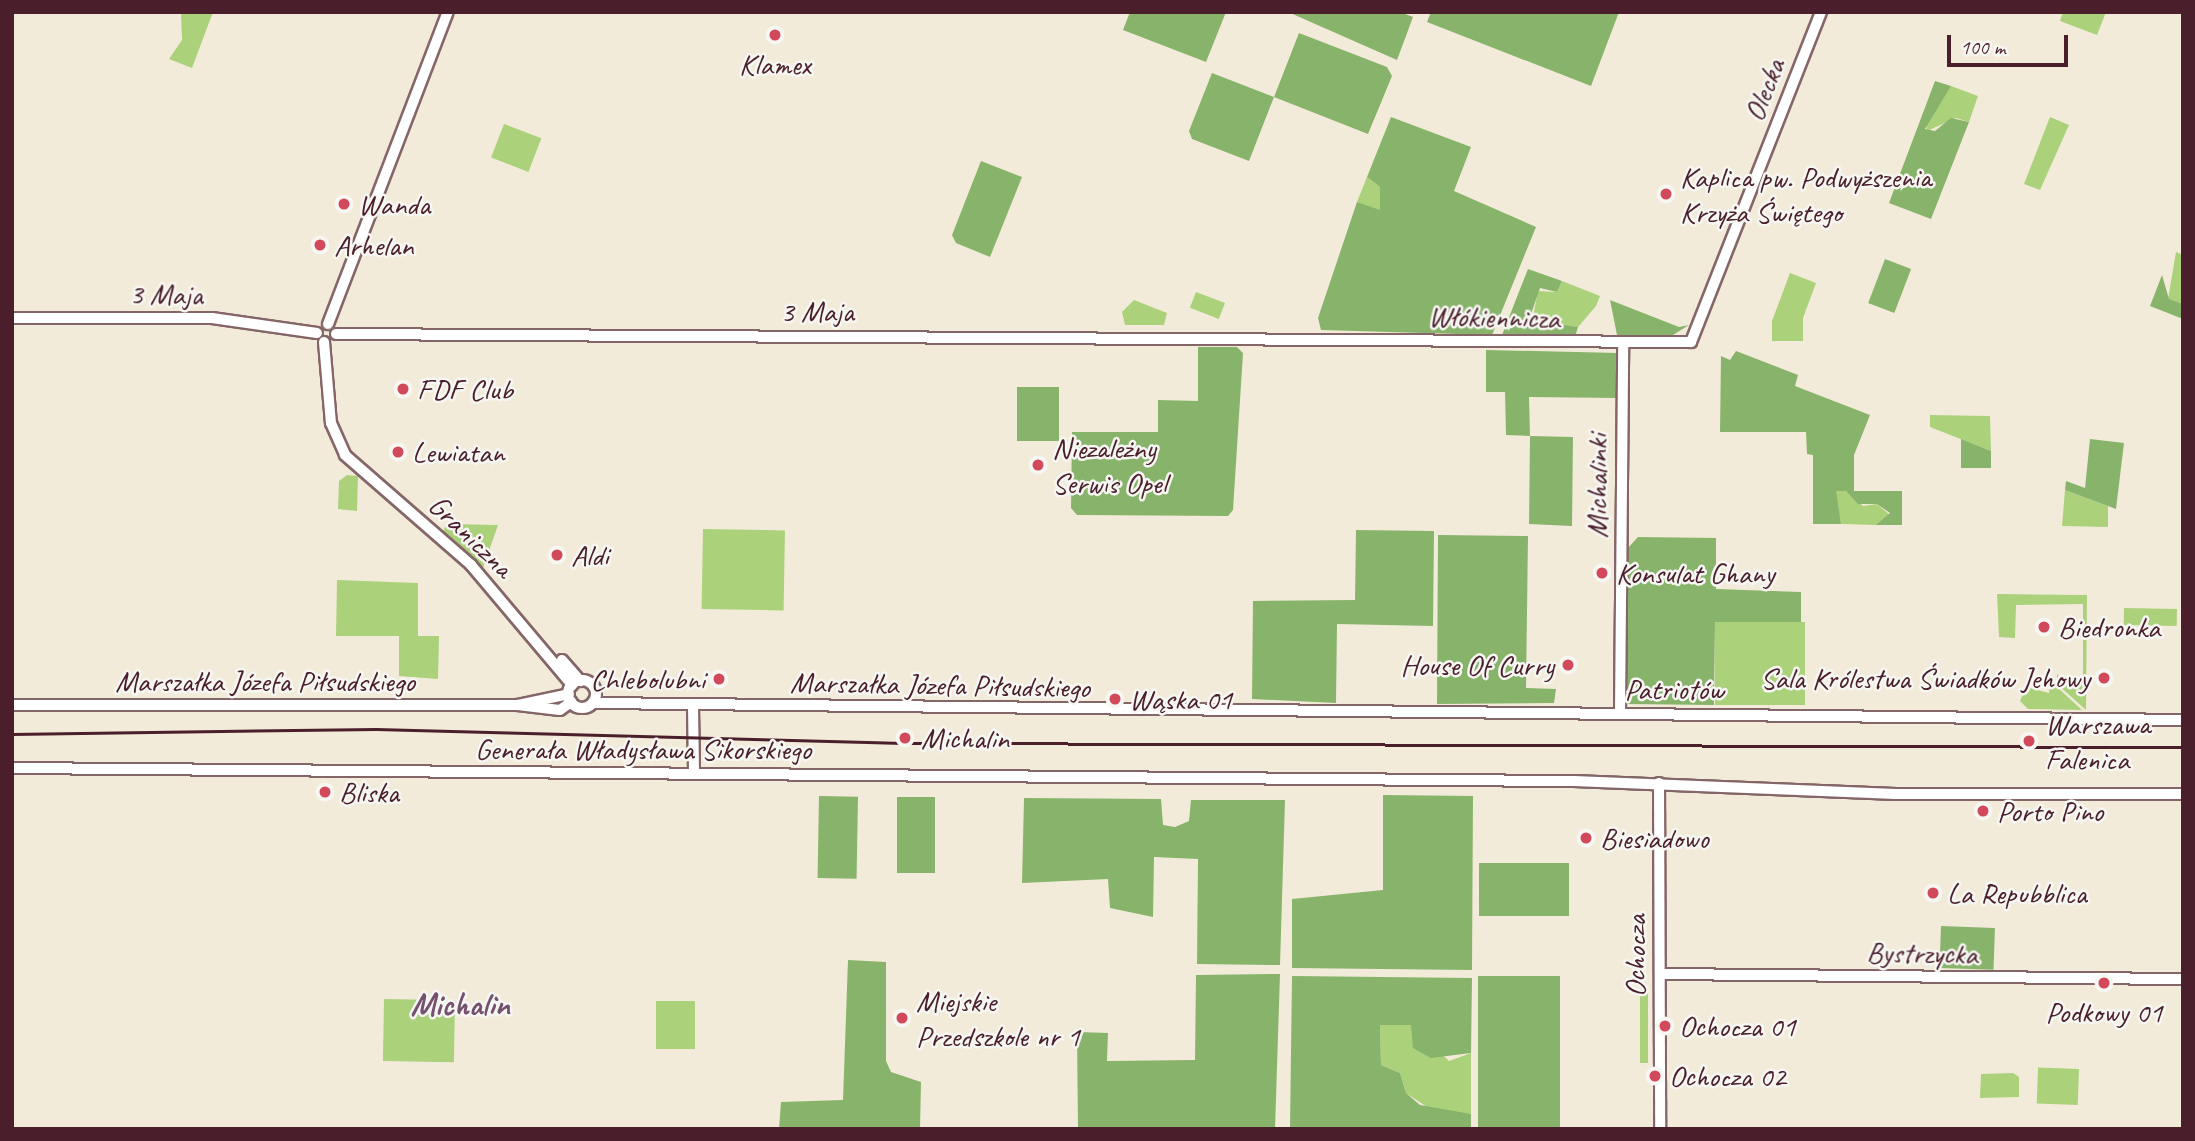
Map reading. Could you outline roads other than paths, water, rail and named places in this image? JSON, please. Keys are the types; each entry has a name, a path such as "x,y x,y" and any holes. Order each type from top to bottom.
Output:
{"main road":[{"path":"573,691 594,698"},
{"name":"Marszałka Józefa Piłsudskiego","path":"12,705 517,705 560,710 573,691 583,708 594,698 632,705 693,707 1249,710"},
{"path":"693,707 694,773"},
{"name":"Patriotów","path":"1249,710 2183,720"},
{"name":"Generała Władysława Sikorskiego","path":"12,768 1659,783"},
{"path":"1659,783 1896,794 2183,794"}],"street":[{"path":"328,324 336,334 324,342 317,333 328,324 448,12"},
{"name":"Olecka","path":"1691,342 1821,12"},
{"name":"3 Maja","path":"12,318 212,318 317,333"},
{"name":"3 Maja","path":"336,334 1297,338"},
{"name":"Włókiennicza","path":"1297,338 1691,342"},
{"name":"Graniczna","path":"324,342 331,423 345,455 471,565 550,653 573,691"},
{"name":"Michalinki","path":"1620,713 1623,343"},
{"name":"Ochocza","path":"1659,783 1660,1129"},
{"name":"Bystrzycka","path":"1660,974 2183,979"}],"railway":[{"path":"12,734 376,729 905,743 2183,747"}],"place":[{"name":"Klamex","path":"775,35"},
{"name":"Kaplica pw. Podwyższenia Krzyża Świętego","path":"1666,194"},
{"name":"Wanda","path":"344,204"},
{"name":"Arhelan","path":"320,245"},
{"name":"FDF Club","path":"403,389"},
{"name":"Lewiatan","path":"398,452"},
{"name":"Niezależny Serwis Opel","path":"1038,465"},
{"name":"Aldi","path":"557,555"},
{"name":"Konsulat Ghany","path":"1602,573"},
{"name":"Biedronka","path":"2044,627"},
{"name":"House Of Curry","path":"1568,665"},
{"name":"Sala Królestwa Świadków Jehowy","path":"2104,678"},
{"name":"Chlebolubni","path":"719,679"},
{"name":"Wąska 01","path":"1115,699"},
{"name":"Michalin","path":"905,738"},
{"name":"Warszawa Falenica","path":"2029,741"},
{"name":"Bliska","path":"325,792"},
{"name":"Porto Pino","path":"1983,811"},
{"name":"Biesiadowo","path":"1586,838"},
{"name":"La Repubblica","path":"1933,893"},
{"name":"Podkowy 01","path":"2104,983"},
{"name":"Miejskie Przedszkole nr 1","path":"902,1018"},
{"name":"Ochocza 01","path":"1665,1026"},
{"name":"Ochocza 02","path":"1655,1076"}],"district":[{"name":"Michalin","path":"460,1005"}]}
